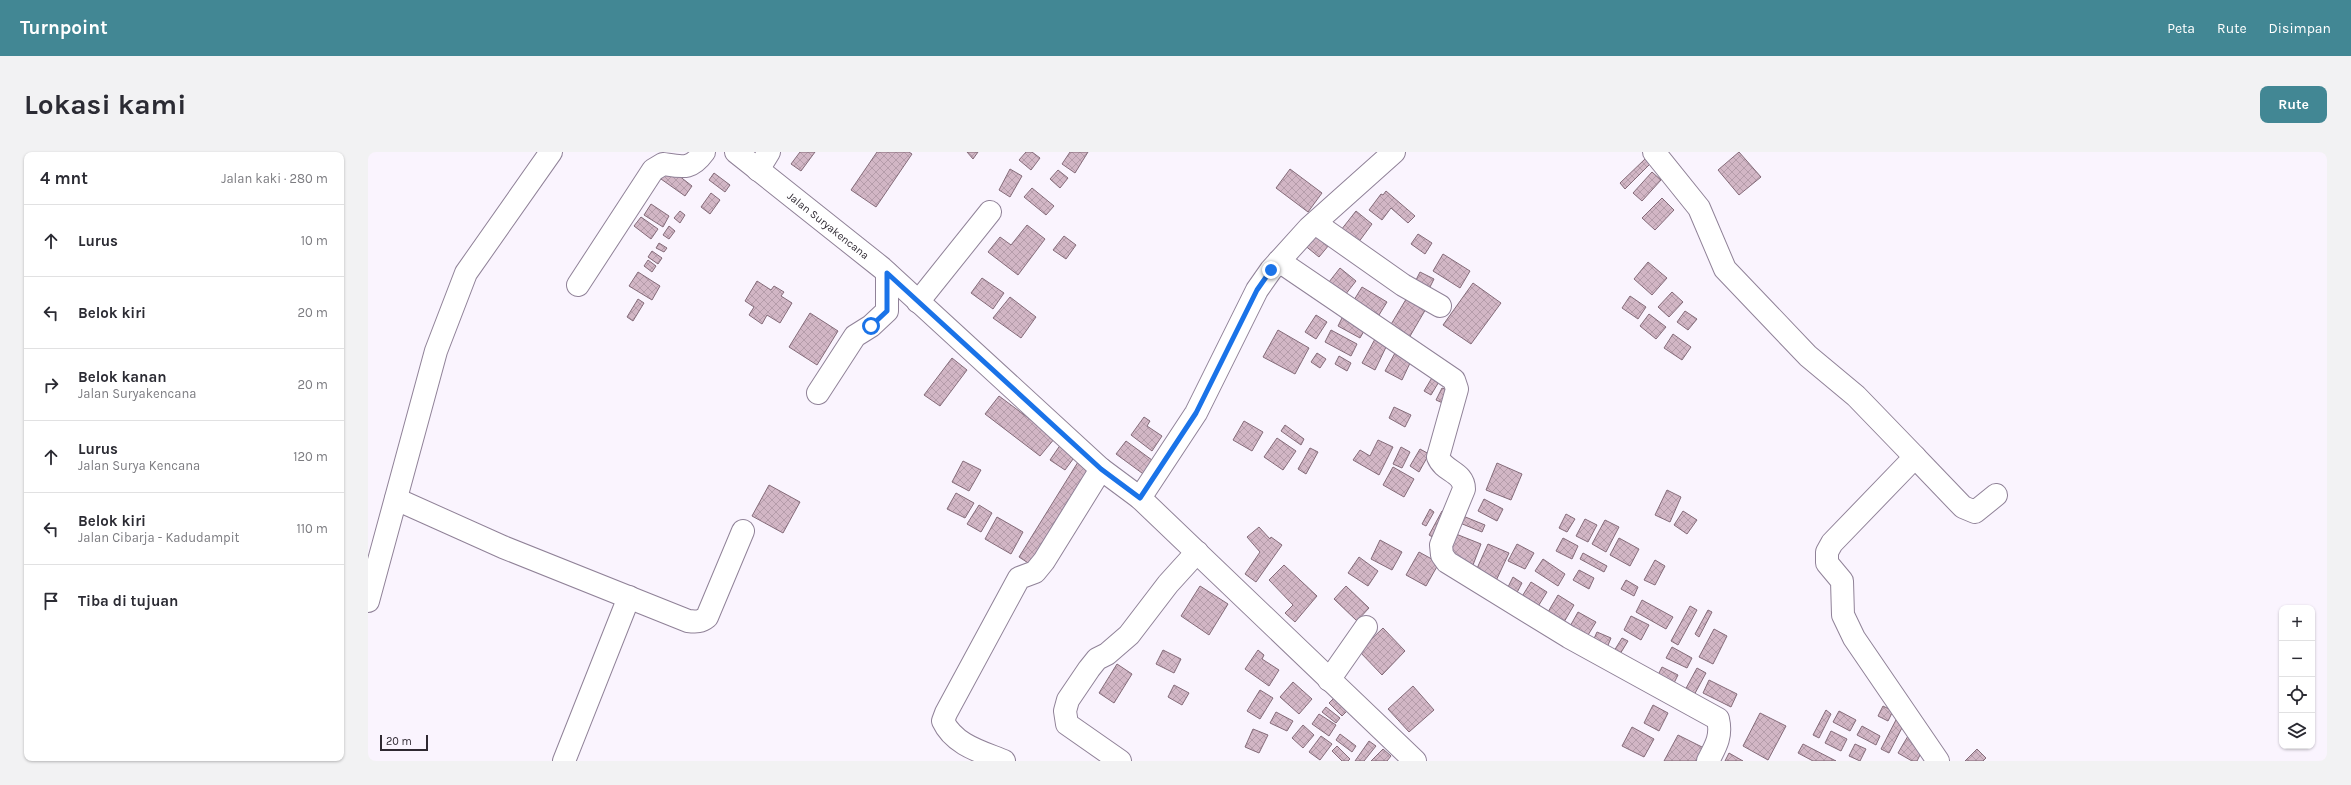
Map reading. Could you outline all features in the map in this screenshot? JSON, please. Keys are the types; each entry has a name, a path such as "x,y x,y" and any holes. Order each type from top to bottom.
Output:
{"street":[{"path":"368,601 436,351 466,273 551,152"},
{"path":"578,285 653,170 662,164 684,167 691,165 697,162 704,152"},
{"name":"Jalan Suryakencana","path":"736,152 763,161 1101,469 1140,498 1410,759"},
{"path":"1140,498 1196,413 1257,290 1279,261 1315,223 1394,152"},
{"path":"1654,152 1699,208 1725,269 1808,356 1856,396 1963,507 1969,511 1975,512 1996,495"},
{"path":"918,302 990,212"},
{"path":"1315,223 1403,285 1440,306"},
{"path":"1279,261 1454,380 1457,390 1438,457 1440,464 1463,480 1464,489 1441,545 1442,555 1447,562 1569,637 1718,719 1720,730 1718,742 1708,761"},
{"path":"818,393 854,336 871,326 887,311 887,273"},
{"path":"1914,457 1832,543 1827,552 1827,563 1842,581 1844,615 1854,638 1938,761"},
{"path":"1004,761 970,747 950,733 943,721 946,712 1019,578 1035,572 1044,561 1101,469"},
{"path":"396,499 503,547 688,621 702,621 707,617 743,532"},
{"path":"1120,761 1067,724 1065,711 1068,700 1097,659 1108,654 1129,635 1168,584 1197,552"},
{"path":"564,761 629,597"},
{"path":"1329,680 1366,628"}],"building":[{"path":"800,152 815,152 801,171 791,164"},
{"path":"877,152 909,152 912,154 876,207 851,190"},
{"path":"967,152 978,152 973,159"},
{"path":"1026,152 1032,152 1040,158 1031,170 1019,160"},
{"path":"1070,152 1088,152 1075,173 1062,164"},
{"path":"1739,152 1761,177 1739,195 1718,170"},
{"path":"1645,159 1650,164 1625,189 1620,183"},
{"path":"669,168 692,186 685,196 661,179"},
{"path":"1010,169 1022,176 1010,197 999,190"},
{"path":"1290,169 1322,193 1308,212 1276,188"},
{"path":"1058,170 1068,178 1060,188 1050,179"},
{"path":"1652,172 1661,180 1642,201 1633,193"},
{"path":"714,173 730,185 725,192 709,180"},
{"path":"1032,188 1054,206 1046,215 1024,197"},
{"path":"1386,191 1415,216 1408,223 1391,208 1382,220 1369,210 1381,194 1383,195"},
{"path":"711,193 720,200 710,214 701,207"},
{"path":"1662,198 1674,210 1655,230 1642,218"},
{"path":"651,204 669,216 663,227 644,215"},
{"path":"680,211 685,215 680,223 674,218"},
{"path":"1356,211 1372,224 1358,243 1341,230"},
{"path":"641,217 658,229 651,239 634,226"},
{"path":"1027,225 1045,239 1018,275 988,252 1000,237 1011,245"},
{"path":"669,226 675,231 669,239 663,235"},
{"path":"1314,231 1329,245 1319,257 1303,244"},
{"path":"1418,234 1432,243 1425,254 1411,244"},
{"path":"1064,236 1076,245 1066,259 1053,250"},
{"path":"659,243 667,248 664,252 656,248"},
{"path":"652,251 662,258 658,264 648,257"},
{"path":"1443,254 1470,271 1460,288 1433,271"},
{"path":"648,260 656,266 652,272 644,266"},
{"path":"1648,262 1667,278 1652,295 1634,279"},
{"path":"1340,268 1356,281 1345,295 1329,282"},
{"path":"638,272 660,286 652,300 629,286"},
{"path":"1420,272 1434,279 1429,289 1415,282"},
{"path":"982,278 1004,293 993,309 971,293"},
{"path":"757,281 771,290 774,286 784,292 781,296 792,303 780,323 767,315 762,324 749,315 754,307 745,301"},
{"path":"1473,283 1501,303 1471,344 1443,325"},
{"path":"1362,287 1387,302 1379,315 1354,300"},
{"path":"1672,292 1683,302 1669,317 1658,307"},
{"path":"1408,296 1427,307 1406,343 1387,331"},
{"path":"1630,296 1646,307 1638,319 1622,308"},
{"path":"1010,297 1036,317 1021,338 993,318"},
{"path":"638,299 644,303 633,321 627,317"},
{"path":"1685,311 1697,319 1688,330 1677,322"},
{"path":"1345,312 1368,324 1360,338 1338,326"},
{"path":"810,313 838,331 817,365 789,347"},
{"path":"1649,314 1666,327 1656,339 1640,326"},
{"path":"1316,315 1327,322 1316,339 1305,332"},
{"path":"1278,330 1309,348 1295,374 1263,357"},
{"path":"1331,330 1357,344 1351,356 1325,342"},
{"path":"1673,334 1691,347 1682,360 1664,348"},
{"path":"1375,339 1387,345 1375,370 1362,363"},
{"path":"1317,353 1326,359 1320,368 1311,362"},
{"path":"1395,353 1411,361 1402,380 1385,371"},
{"path":"1339,356 1351,363 1347,371 1335,364"},
{"path":"952,358 967,370 940,406 924,395"},
{"path":"1433,376 1440,380 1431,395 1424,391"},
{"path":"1442,388 1450,391 1445,404 1436,400"},
{"path":"999,396 1055,438 1040,456 985,414"},
{"path":"1394,407 1411,415 1405,427 1389,418"},
{"path":"1144,417 1150,421 1147,426 1162,436 1152,451 1131,435"},
{"path":"1244,421 1263,432 1252,451 1233,440"},
{"path":"1285,425 1304,439 1301,445 1281,431"},
{"path":"1277,438 1296,451 1283,470 1264,457"},
{"path":"1378,440 1393,447 1379,475 1353,460 1360,450 1370,456"},
{"path":"1126,441 1156,463 1146,476 1116,454"},
{"path":"1061,444 1076,455 1065,470 1050,460"},
{"path":"1401,447 1410,452 1402,468 1393,464"},
{"path":"1310,448 1318,452 1306,474 1298,469"},
{"path":"1420,449 1429,454 1419,472 1410,466"},
{"path":"963,461 981,470 969,491 952,482"},
{"path":"1078,462 1095,472 1036,568 1019,557"},
{"path":"1497,463 1522,474 1511,500 1486,490"},
{"path":"1393,467 1414,479 1404,497 1383,485"},
{"path":"769,485 800,502 783,533 752,516"},
{"path":"1667,490 1681,497 1670,522 1655,515"},
{"path":"956,493 974,503 965,518 947,509"},
{"path":"1484,499 1503,509 1497,521 1478,511"},
{"path":"979,505 992,513 981,532 967,524"},
{"path":"1430,509 1434,512 1426,526 1422,524"},
{"path":"1442,511 1449,515 1436,539 1429,535"},
{"path":"1683,511 1697,520 1687,534 1674,525"},
{"path":"1566,514 1575,519 1567,532 1559,528"},
{"path":"1463,516 1485,525 1482,532 1460,523"},
{"path":"997,517 1023,532 1011,554 985,539"},
{"path":"1585,519 1597,525 1588,542 1576,536"},
{"path":"1605,520 1619,527 1606,552 1592,544"},
{"path":"1259,527 1270,539 1271,537 1282,545 1256,582 1245,574 1260,552 1247,537"},
{"path":"1456,534 1481,544 1473,565 1448,555"},
{"path":"1563,538 1578,546 1572,559 1556,551"},
{"path":"1619,538 1639,549 1630,566 1610,555"},
{"path":"1380,540 1402,552 1392,570 1371,559"},
{"path":"1488,544 1509,553 1494,585 1474,575"},
{"path":"1517,544 1534,553 1525,569 1508,561"},
{"path":"1419,552 1439,563 1426,586 1406,575"},
{"path":"1583,553 1607,566 1604,572 1580,559"},
{"path":"1359,557 1378,571 1368,586 1348,573"},
{"path":"1543,559 1565,574 1558,586 1535,571"},
{"path":"1655,560 1665,566 1655,585 1644,580"},
{"path":"1284,565 1317,596 1295,622 1285,613 1293,605 1269,580"},
{"path":"1579,570 1594,578 1589,589 1573,580"},
{"path":"1513,577 1522,583 1513,600 1504,595"},
{"path":"1626,580 1638,587 1634,596 1621,589"},
{"path":"1531,582 1547,592 1537,608 1521,598"},
{"path":"1200,586 1228,604 1209,635 1181,616"},
{"path":"1346,586 1369,608 1357,621 1334,599"},
{"path":"1558,595 1574,605 1564,622 1548,612"},
{"path":"1642,600 1673,617 1666,629 1636,612"},
{"path":"1690,606 1697,610 1678,645 1671,641"},
{"path":"1708,610 1712,612 1699,637 1695,634"},
{"path":"1578,612 1596,622 1585,640 1568,630"},
{"path":"1631,616 1649,625 1641,640 1624,630"},
{"path":"1383,628 1405,651 1382,675 1359,651"},
{"path":"1714,629 1727,636 1713,664 1699,657"},
{"path":"1597,632 1611,638 1606,650 1592,643"},
{"path":"1622,638 1628,641 1620,654 1614,651"},
{"path":"1672,647 1692,658 1687,668 1666,658"},
{"path":"1163,650 1181,659 1174,673 1156,664"},
{"path":"1258,650 1264,655 1262,659 1279,670 1269,686 1245,669"},
{"path":"1117,664 1132,674 1114,703 1099,693"},
{"path":"1662,667 1678,675 1672,687 1656,679"},
{"path":"1697,668 1706,673 1693,697 1684,692"},
{"path":"1709,680 1737,694 1731,707 1703,693"},
{"path":"1293,682 1312,699 1299,714 1280,697"},
{"path":"1174,685 1189,693 1182,705 1168,697"},
{"path":"1413,686 1434,710 1409,732 1388,709"},
{"path":"1260,690 1273,698 1260,719 1247,711"},
{"path":"1335,697 1349,709 1342,716 1329,703"},
{"path":"1653,705 1668,713 1659,731 1644,723"},
{"path":"1883,706 1893,711 1888,721 1878,716"},
{"path":"1326,707 1340,718 1336,723 1322,712"},
{"path":"1826,710 1831,714 1819,738 1813,735"},
{"path":"1839,711 1856,720 1850,731 1833,722"},
{"path":"1276,712 1293,721 1287,731 1270,723"},
{"path":"1760,713 1786,726 1768,760 1743,746"},
{"path":"1319,714 1336,725 1329,736 1312,724"},
{"path":"1898,716 1906,720 1889,753 1881,749"},
{"path":"1303,725 1314,735 1303,748 1292,738"},
{"path":"1862,726 1880,736 1876,745 1857,735"},
{"path":"1632,727 1654,739 1644,757 1622,746"},
{"path":"1253,729 1268,735 1259,753 1245,747"},
{"path":"1831,731 1847,739 1841,751 1825,743"},
{"path":"1340,734 1356,746 1352,752 1336,740"},
{"path":"1678,735 1704,748 1697,761 1664,761"},
{"path":"1321,736 1332,744 1320,760 1309,752"},
{"path":"1908,736 1925,745 1917,761 1912,761 1898,753"},
{"path":"1369,741 1376,746 1364,761 1355,761"},
{"path":"1803,744 1836,761 1813,761 1798,753"},
{"path":"1855,744 1866,749 1860,761 1849,756"},
{"path":"1337,746 1350,759 1348,761 1342,761 1332,751"},
{"path":"1383,749 1391,756 1387,761 1371,761"},
{"path":"1977,749 1986,758 1983,761 1965,761"},
{"path":"1729,753 1743,761 1725,761"}],"route":[{"path":"871,326 887,311 887,273 1012,390 1101,469 1140,498 1196,413 1257,290 1271,270"}]}
